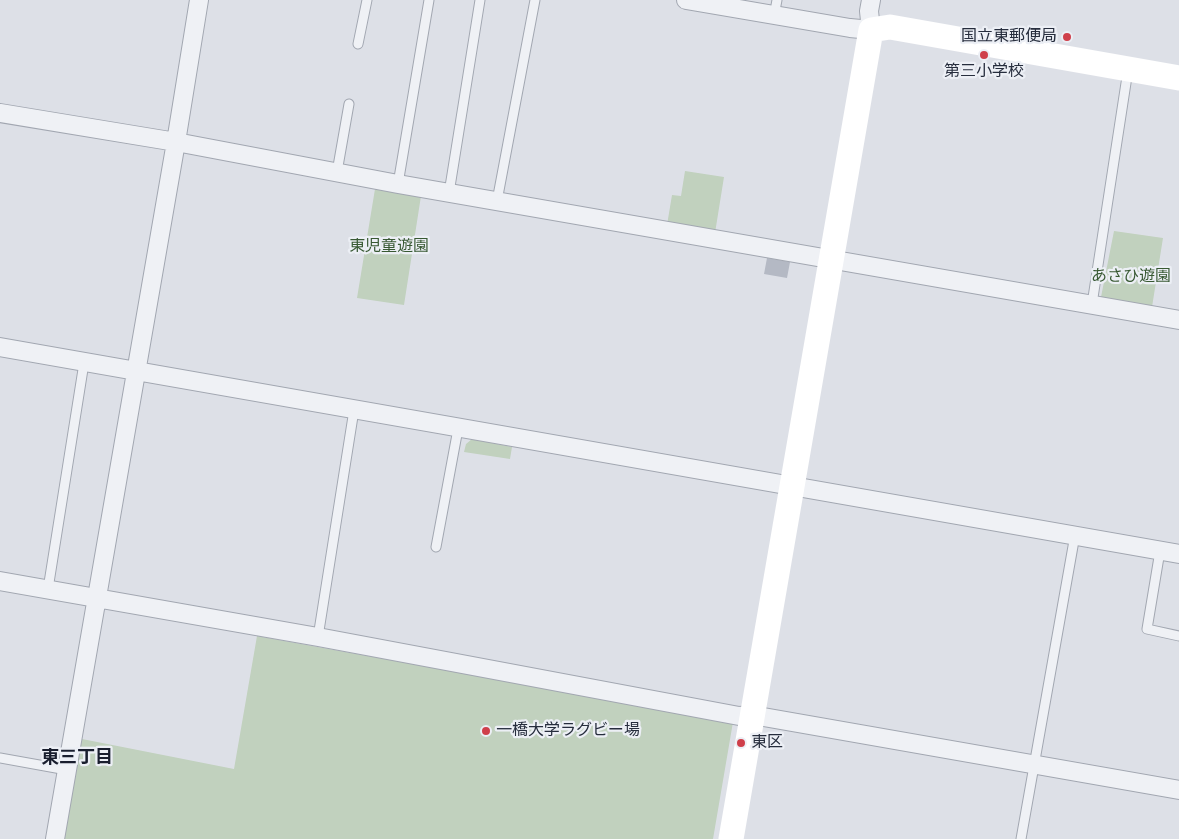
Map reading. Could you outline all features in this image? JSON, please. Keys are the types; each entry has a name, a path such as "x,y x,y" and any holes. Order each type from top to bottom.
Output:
{"street":[{"path":"55,839 199,0"},
{"path":"687,0 776,8 850,28 871,30 890,27 1179,78"},
{"path":"731,839 871,30 869,11 871,0"},
{"path":"0,114 176,142 398,184 1179,320"},
{"path":"0,349 1179,554"},
{"path":"0,581 318,637 739,716 752,715 1179,790"}],"lane":[{"path":"358,44 367,0"},
{"path":"398,184 429,0"},
{"path":"449,193 480,0"},
{"path":"498,201 535,0"},
{"path":"1092,304 1129,69"},
{"path":"337,172 349,104"},
{"path":"48,589 84,363"},
{"path":"318,637 354,410"},
{"path":"436,548 458,429"},
{"path":"1021,839 1075,535"},
{"path":"1160,551 1147,630 1179,636"},
{"path":"0,758 67,770"}],"green space":[{"path":"685,171 724,177 715,233 667,225 672,195 681,196"},
{"name":"東児童遊園","path":"375,189 421,196 404,305 357,298"},
{"name":"あさひ遊園","path":"1114,231 1163,238 1152,307 1101,297"},
{"path":"472,439 512,447 510,459 464,452 466,444"},
{"name":"一橋大学ラグビー場","path":"257,636 733,722 713,839 64,839 82,739 234,769"}],"building":[{"path":"767,258 790,262 787,278 764,274"}],"place":[{"name":"国立東郵便局","path":"1067,37"},
{"name":"第三小学校","path":"984,55"},
{"name":"一橋大学ラグビー場","path":"486,731"},
{"name":"東区","path":"741,743"}],"district":[{"name":"東三丁目","path":"77,758"}]}
